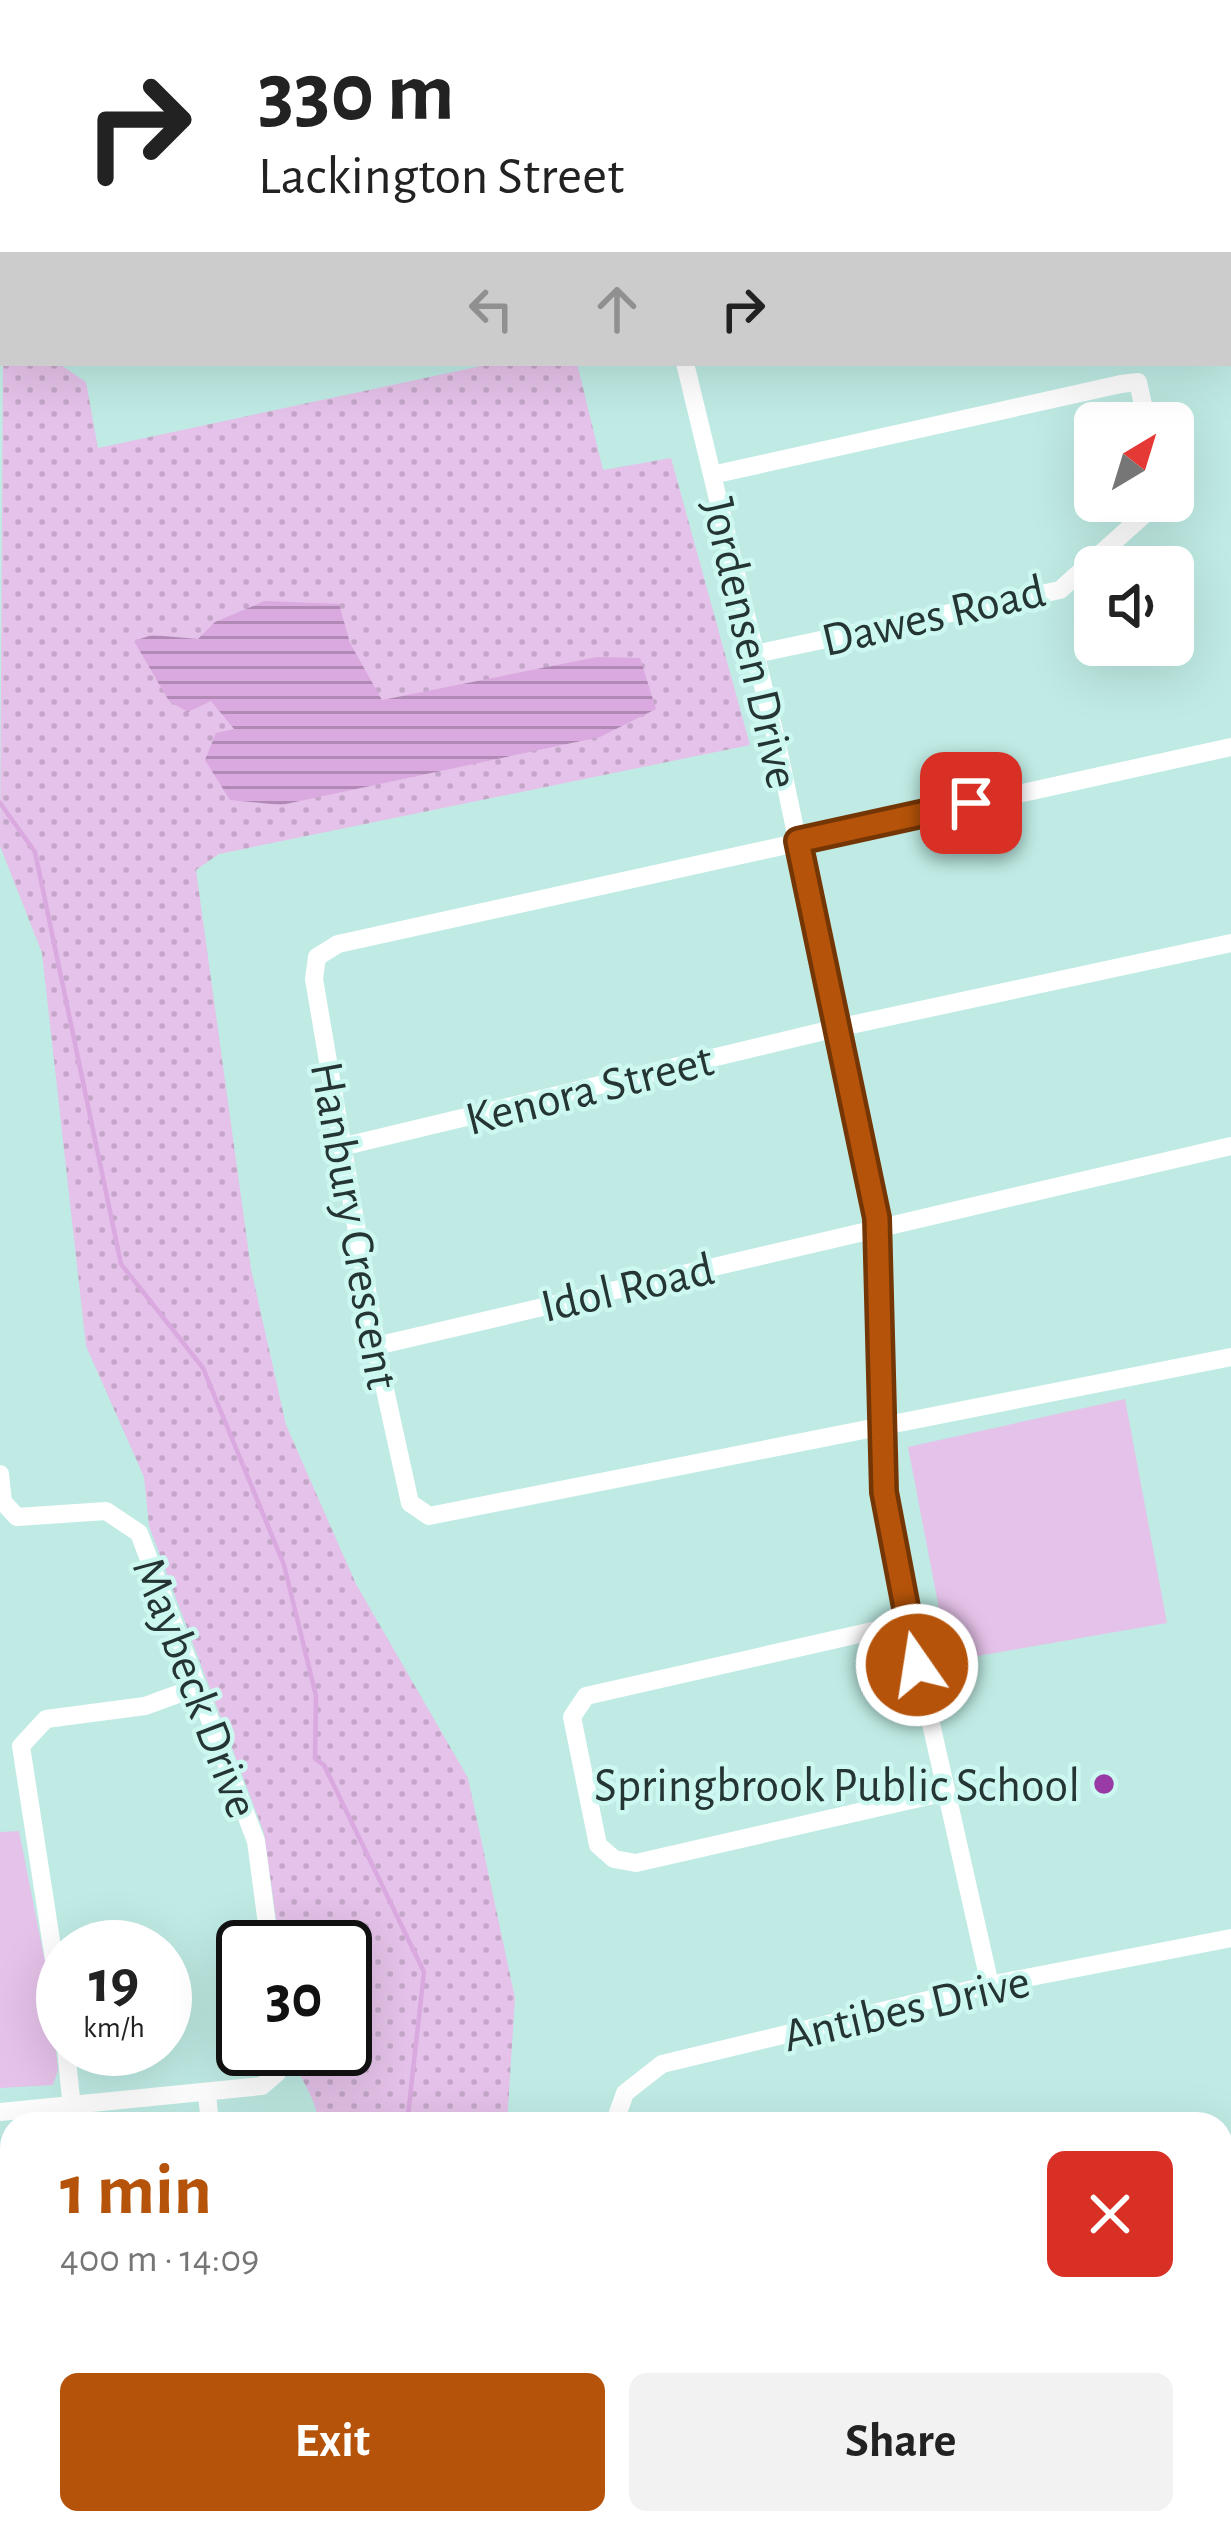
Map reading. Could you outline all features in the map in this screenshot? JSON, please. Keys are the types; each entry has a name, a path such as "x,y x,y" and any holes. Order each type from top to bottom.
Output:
{"street":[{"name":"Jordensen Drive","path":"686,366 798,841 878,1226 882,1424 892,1555 990,1985"},
{"path":"712,475 1138,382 1142,402"},
{"name":"Dawes Road","path":"755,654 1060,590 1136,522"},
{"path":"798,841 1231,747"},
{"name":"Hanbury Crescent","path":"798,841 325,950 317,957 314,980 341,1148 410,1503 429,1516 1231,1357"},
{"path":"837,1028 1231,944"},
{"name":"Kenora Street","path":"341,1148 837,1028"},
{"name":"Idol Road","path":"376,1346 1231,1146"},
{"name":"Maybeck Drive","path":"0,1474 3,1502 17,1517 106,1511 129,1522 139,1533 256,1841 266,1920"},
{"path":"908,1623 586,1696 572,1717 598,1845 614,1859 636,1863 946,1792"},
{"path":"48,1920 21,1746 46,1719 145,1706 197,1687"},
{"name":"Antibes Drive","path":"618,2112 625,2093 662,2064 990,1985 1231,1938"},
{"path":"69,2076 73,2109"},
{"path":"0,2112 207,2094 262,2086 274,2076"},
{"path":"207,2094 209,2112"}],"shaded area":[{"path":"3,366 62,366 86,382 98,448 481,366 578,366 603,470 671,458 750,745 219,854 196,870 251,1269 286,1425 356,1584 468,1778 515,1998 508,2112 316,2112 300,2076 372,2076 372,1920 276,1920 264,1833 149,1526 144,1477 86,1346 42,953 0,846"},
{"path":"265,601 339,604 350,643 382,700 597,657 640,658 656,709 600,737 281,805 230,800 205,760 216,733 234,729 211,701 188,712 169,701 134,641 152,635 198,639 215,622"},
{"path":"1125,1399 1167,1623 949,1661 908,1447"},
{"path":"19,1831 37,1920 36,2076 56,2076 53,2085 0,2088 0,1832"}],"waterway":[{"path":"0,803 35,852 121,1264 203,1368 284,1565 316,1696 315,1759 324,1765 424,1972 408,2112"}],"place":[{"name":"Springbrook Public School","path":"1104,1784"}],"route":[{"path":"917,1665 892,1555 884,1492 877,1218 798,841 971,803"}]}
